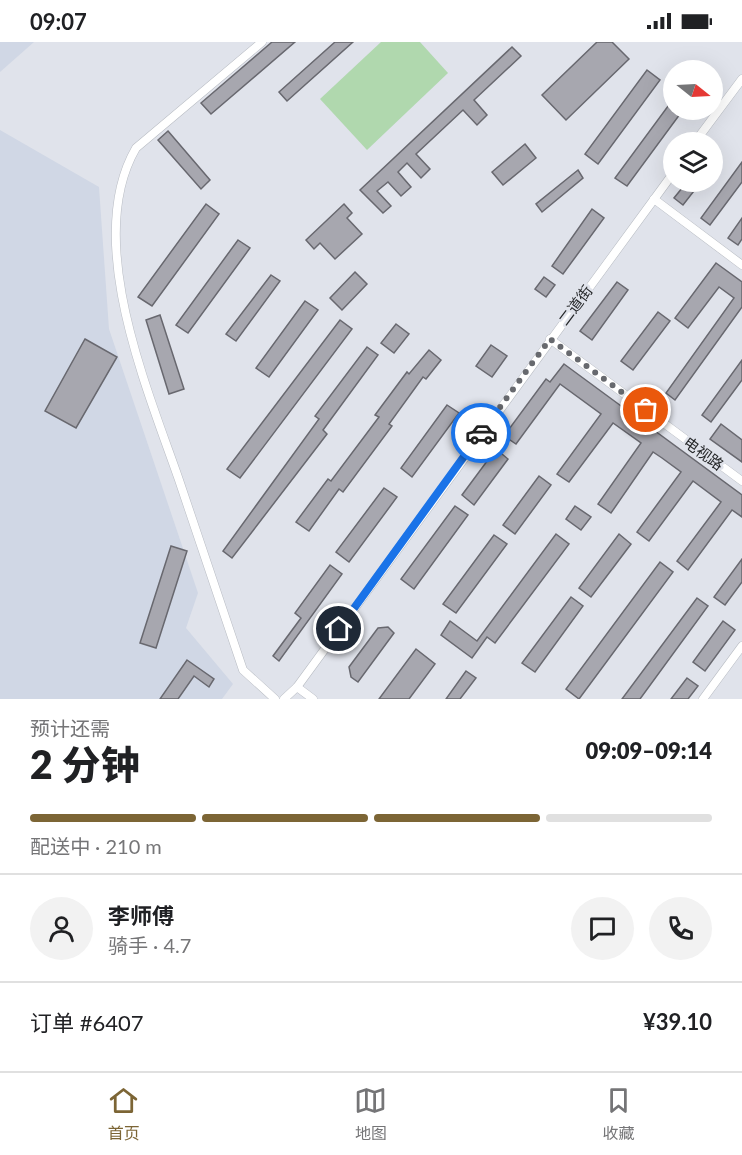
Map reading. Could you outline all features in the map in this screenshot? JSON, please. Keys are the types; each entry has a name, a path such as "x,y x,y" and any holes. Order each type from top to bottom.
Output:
{"street":[{"path":"262,42 136,148 125,166 115,208 118,270 134,350 243,669 275,699"},
{"path":"702,132 742,79"},
{"name":"二道街","path":"284,699 297,687 663,187"},
{"path":"654,199 742,265"},
{"name":"电视路","path":"550,339 742,481"},
{"path":"703,699 742,646"},
{"path":"297,687 313,699"}],"shaded area":[{"path":"0,42 34,42 0,72"},
{"path":"0,130 99,187 109,329 198,593 186,628 233,684 222,699 0,699"}],"green space":[{"path":"381,42 420,42 448,73 367,150 320,99"}],"building":[{"path":"272,42 295,42 211,114 201,103"},
{"path":"335,42 353,42 287,101 279,92"},
{"path":"597,42 612,42 629,59 566,120 542,95"},
{"path":"512,47 521,56 474,100 487,115 477,125 463,110 416,154 430,169 421,178 407,163 398,172 411,187 401,196 388,182 377,191 391,206 383,213 360,190"},
{"path":"647,70 660,80 598,164 585,154"},
{"path":"663,113 663,120 676,120 667,132 663,132 663,137 627,186 615,178"},
{"path":"168,131 210,180 201,189 158,140"},
{"path":"525,144 536,158 503,185 492,172"},
{"path":"742,162 742,182 710,225 701,218 720,192 723,192 723,188"},
{"path":"578,170 583,178 542,212 536,204"},
{"path":"679,192 693,192 683,205 674,198"},
{"path":"206,204 219,214 152,306 138,297"},
{"path":"344,204 352,213 347,218 362,234 335,259 320,243 314,249 306,240"},
{"path":"592,209 604,218 563,274 552,266"},
{"path":"742,218 742,239 738,245 728,238"},
{"path":"238,240 250,248 188,333 176,325"},
{"path":"716,263 742,282 742,307 675,400 666,393 734,298 719,287 688,328 675,318"},
{"path":"355,272 367,284 342,310 330,298"},
{"path":"271,275 280,281 236,341 226,334"},
{"path":"544,277 555,285 546,297 535,289"},
{"path":"617,282 628,290 592,340 580,331"},
{"path":"305,301 318,310 269,377 256,368"},
{"path":"658,312 670,321 633,370 621,361"},
{"path":"160,315 184,389 169,394 146,320"},
{"path":"340,320 352,329 240,478 227,469"},
{"path":"396,324 409,334 394,353 381,343"},
{"path":"85,339 117,357 76,428 45,411"},
{"path":"491,345 507,356 492,377 476,366"},
{"path":"367,347 378,355 323,430 327,434 232,558 223,551 319,419 315,416"},
{"path":"429,350 441,360 426,379 423,377 389,424 392,426 343,492 339,489 309,531 296,522 328,479 331,481 379,417 375,415 407,372 409,374"},
{"path":"742,360 742,380 711,422 702,415"},
{"path":"564,364 742,495 742,517 732,510 688,570 677,561 721,502 693,481 649,541 637,532 681,472 662,458 653,452 611,513 598,504 641,443 613,423 569,482 557,474 601,414 560,384 516,444 504,436 546,379 550,382"},
{"path":"447,405 459,413 412,477 401,468"},
{"path":"721,424 742,440 742,462 710,439"},
{"path":"496,449 508,459 474,505 462,495"},
{"path":"539,476 551,485 515,534 503,525"},
{"path":"384,488 397,497 349,562 336,552"},
{"path":"455,506 468,515 414,589 401,579"},
{"path":"575,506 591,517 581,530 566,519"},
{"path":"556,534 569,544 495,643 487,637 472,658 441,635 450,621 477,641"},
{"path":"619,534 631,544 591,597 579,588"},
{"path":"494,535 507,544 456,613 443,604"},
{"path":"171,546 187,551 156,648 140,643"},
{"path":"742,559 742,582 725,605 714,597"},
{"path":"660,562 673,572 579,699 566,689"},
{"path":"330,565 342,574 279,661 273,656 301,618 295,613"},
{"path":"571,597 583,606 535,672 522,663"},
{"path":"697,598 708,606 640,699 622,699"},
{"path":"723,621 735,630 705,671 693,662"},
{"path":"388,627 394,633 358,682 351,677 349,667 378,628"},
{"path":"416,649 435,664 409,699 379,699"},
{"path":"187,660 214,679 209,687 194,676 178,699 160,699"},
{"path":"466,671 476,678 460,699 446,699"},
{"path":"687,678 698,686 688,699 671,699"}],"way so far":[{"path":"481,433 550,339 646,410"}],"route":[{"path":"339,629 481,433"}]}
